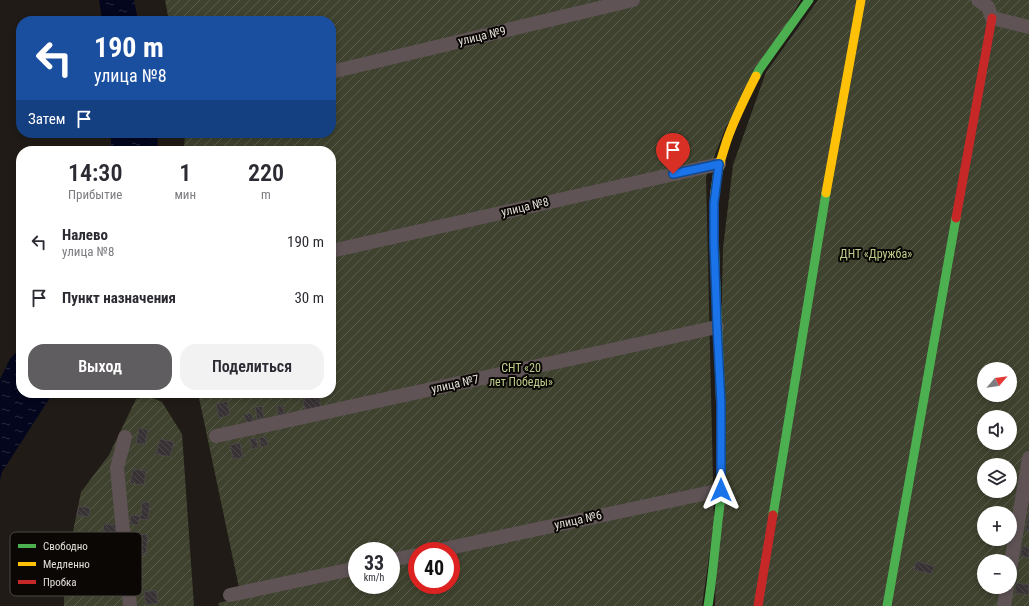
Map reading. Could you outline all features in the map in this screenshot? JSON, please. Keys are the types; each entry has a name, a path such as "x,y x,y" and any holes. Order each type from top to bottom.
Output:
{"street":[{"name":"улица №9","path":"336,71 634,0"},
{"path":"708,606 721,490 721,403 714,243 714,203 719,164 740,107 760,70 809,0"},
{"path":"758,606 830,167 861,0"},
{"path":"887,606 992,18 988,7 978,0"},
{"path":"992,18 1029,27"},
{"name":"улица №8","path":"336,250 719,164"},
{"name":"улица №7","path":"216,436 717,326"},
{"path":"123,532 117,468 125,437"},
{"path":"1013,554 1029,458"},
{"name":"улица №6","path":"460,546 721,490"},
{"path":"230,595 348,570"},
{"path":"1004,606 1006,594"},
{"path":"129,596 130,606"}],"green space":[{"name":"СНТ «20 лет Победы»","path":"165,0 801,0 726,127 706,177 714,522 702,606 219,606 218,603 241,597 199,398 336,398 336,146 184,146 185,138 336,138 336,16 168,16"},
{"name":"ДНТ «Дружба»","path":"818,0 1029,0 1029,606 715,606 723,248 733,165 766,72"},
{"path":"153,398 162,402 182,434 194,606 64,606 64,596 142,596 142,532 73,532 81,492 109,455 136,399"}],"water":[{"path":"99,0 134,0 137,16 101,16"},
{"path":"111,138 158,138 157,146 111,146"},
{"path":"16,352 16,398 50,398 2,472 0,480 0,379 10,359"}],"building":[{"path":"319,398 321,408 305,411 303,399"},
{"path":"227,401 230,415 219,418 216,404"},
{"path":"283,405 284,415 278,415 277,406"},
{"path":"262,406 264,418 257,419 255,407"},
{"path":"251,413 254,421 247,423 244,415"},
{"path":"139,428 148,430 145,445 136,443"},
{"path":"266,437 268,446 261,447 259,438"},
{"path":"256,438 258,448 252,449 250,439"},
{"path":"160,439 174,442 170,457 156,454"},
{"path":"240,443 243,458 233,459 230,445"},
{"path":"133,469 146,471 144,485 130,483"},
{"path":"142,502 150,503 148,520 139,519 138,525 130,524 131,515 141,516"},
{"path":"79,506 90,508 89,517 77,515"},
{"path":"1029,514 1029,531 1025,530"},
{"path":"104,524 116,525 116,532 103,532"},
{"path":"142,534 148,535 146,554 142,554"},
{"path":"1022,546 1029,548 1029,558 1020,556"},
{"path":"916,561 934,566 932,574 914,570"},
{"path":"1017,583 1029,585 1028,595 1017,593"},
{"path":"156,590 158,603 146,605 144,592"}],"traffic: fast":[{"path":"756,76 809,0"},
{"path":"773,515 826,193"},
{"path":"708,606 721,500 722,454 714,210"},
{"path":"887,606 956,218"}],"traffic: slow":[{"path":"826,193 861,0"},
{"path":"714,210 717,174 721,157 733,124 756,76"}],"traffic: jam":[{"path":"956,218 992,18"},
{"path":"758,606 773,515"}],"route":[{"path":"673,174 719,164 714,203 714,243 721,403 721,490"}]}
